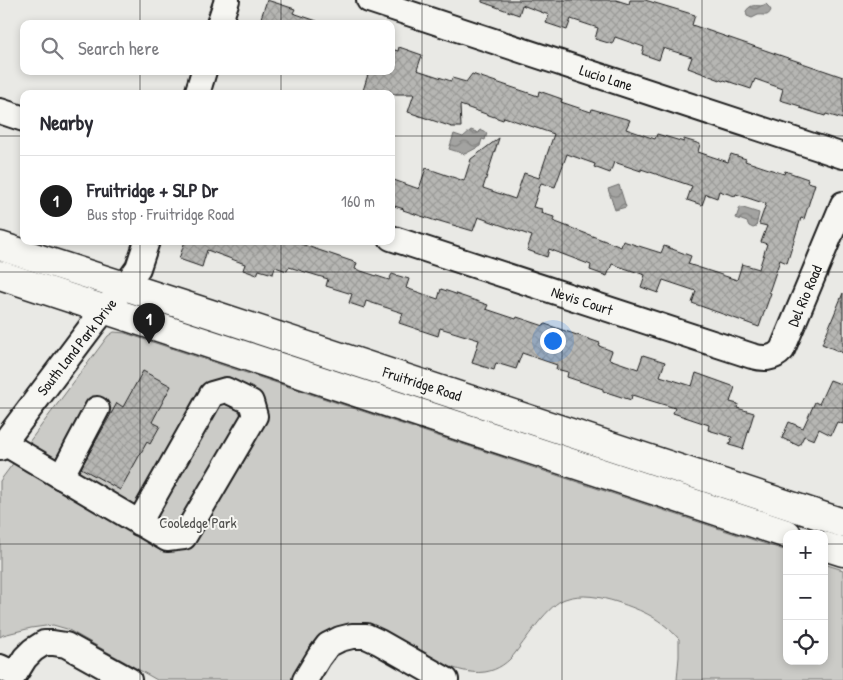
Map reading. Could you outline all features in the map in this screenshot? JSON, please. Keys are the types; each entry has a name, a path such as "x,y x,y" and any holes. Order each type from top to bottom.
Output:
{"main road":[{"name":"Fruitridge Road","path":"0,246 843,523"},
{"name":"Fruitridge Road","path":"0,274 783,533"},
{"path":"828,547 843,552"}],"street":[{"path":"221,20 227,0"},
{"name":"Lucio Lane","path":"369,0 843,156"},
{"path":"198,90 203,75"},
{"path":"0,111 20,118"},
{"name":"Del Rio Road","path":"773,358 782,350 840,218"},
{"name":"Nevis Court","path":"395,239 752,356 773,358"},
{"name":"South Land Park Drive","path":"2,446 138,268 146,245"},
{"path":"2,446 61,476 140,523 167,539 184,537 255,416 251,402 226,390 212,394 140,523"},
{"path":"61,476 97,409"},
{"path":"306,680 328,645 352,636 366,636 379,642 446,680"},
{"path":"0,667 15,674 25,658 33,650 44,644 53,643 66,645 125,679"}],"green space":[{"name":"Cooledge Park","path":"114,332 125,333 783,550 783,665 828,665 828,565 843,570 843,680 677,680 679,639 672,632 651,616 617,602 591,596 571,597 552,607 510,659 503,665 485,672 458,670 444,665 377,629 293,680 157,680 67,629 53,625 31,628 0,637 0,481 108,336"}],"water":[{"path":"766,4 771,10 769,14 758,15 752,18 747,16 746,11 751,6"},
{"path":"471,130 479,133 480,130 487,133 485,140 482,139 480,146 465,154 449,149 454,134 463,137"},
{"path":"619,185 626,207 615,210 608,189"},
{"path":"740,207 759,213 756,227 753,228 747,222 736,218"}],"building":[{"path":"267,0 295,9 293,13 314,20 260,20"},
{"path":"482,0 616,0 629,4 630,0 645,0 695,15 692,25 843,77 843,119 826,114 825,116 780,100 783,89 755,79 751,89 688,68 692,57 663,48 659,60 642,54 644,47 615,37 612,44 595,39 598,28 571,19 567,30 546,23 549,15 522,5 519,15 482,2"},
{"path":"399,47 422,55 417,70 451,81 452,78 466,82 472,74 538,96 539,91 562,99 561,102 591,112 592,109 630,120 626,129 655,139 657,134 684,142 684,139 700,144 698,152 728,162 731,154 746,159 745,161 784,174 785,171 808,179 807,182 815,184 804,219 801,218 787,263 780,260 759,327 692,303 696,291 663,280 658,293 641,287 645,275 612,264 607,276 590,270 591,265 549,249 547,257 527,250 532,236 478,217 473,231 436,221 395,206 395,180 419,189 426,168 464,181 471,159 499,138 483,188 515,199 524,173 539,178 554,134 504,117 503,120 460,105 461,127 452,127 408,112 414,94 395,94 395,90 363,90 368,75 395,75 395,50 398,51","holes":["567,154 595,164 594,167 610,173 614,162 692,186 687,200 702,205 706,194 717,198 719,191 735,196 736,194 766,204 759,224 767,226 761,242 767,244 759,269 742,264 737,280 688,264 691,256 664,246 661,253 623,241 621,247 553,221 554,217 541,213 542,209 533,207 541,183 555,187"]},
{"path":"184,245 304,245 357,263 355,269 389,280 392,274 409,279 406,288 438,299 441,289 488,305 486,309 516,319 517,317 544,326 545,324 600,343 599,346 612,351 609,359 638,369 643,355 665,362 660,376 692,386 696,373 735,387 730,402 738,404 737,408 754,413 743,449 729,445 732,437 708,430 709,425 673,413 675,408 632,395 631,400 603,391 603,389 567,377 568,372 556,369 557,365 522,353 516,369 496,363 494,370 472,363 479,340 440,328 438,336 399,323 403,313 366,301 364,308 349,303 352,294 326,286 328,279 289,267 287,271 275,267 273,274 259,270 257,275 243,270 245,264 207,250 202,267 179,259"},
{"path":"843,293 843,353 822,344"},
{"path":"143,371 171,386 152,422 160,426 150,444 147,442 120,490 81,468 117,403 123,407"},
{"path":"830,380 843,385 843,424 837,422 831,435 819,429 814,440 804,436 799,446 782,438 789,422 803,428 815,402 819,404"}],"place":[{"name":"Fruitridge + SLP Dr","path":"149,344"}]}
